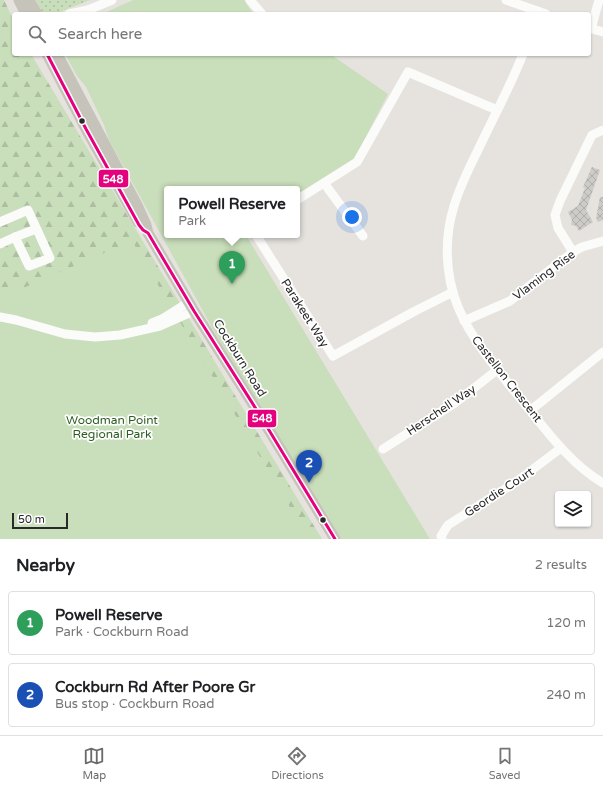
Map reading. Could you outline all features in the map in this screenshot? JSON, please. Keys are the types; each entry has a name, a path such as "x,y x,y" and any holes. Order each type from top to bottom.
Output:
{"main road":[{"path":"19,0 25,12"},
{"path":"29,0 36,12"},
{"name":"Cockburn Road","path":"48,56 139,225 148,233"},
{"name":"Cockburn Road","path":"58,56 137,205 148,233 335,539"}],"street":[{"path":"85,12 112,0"},
{"path":"250,0 260,12"},
{"path":"506,0 537,12"},
{"path":"591,25 599,0"},
{"path":"591,28 603,32"},
{"name":"Castellon Crescent","path":"522,56 459,192 454,207 447,252 449,276 453,292 464,321 477,342 561,448 587,472 603,483"},
{"path":"300,198 357,162 408,72 497,110"},
{"path":"573,252 558,228 555,215 560,201 592,135 603,130"},
{"path":"324,183 363,236"},
{"path":"0,222 28,210 50,258 29,266 15,237"},
{"path":"0,244 36,229"},
{"name":"Parakeet Way","path":"258,238 333,356 453,292"},
{"name":"Vlaming Rise","path":"464,321 510,302 573,252 582,247 603,241"},
{"path":"0,317 65,334 94,337 120,335 137,331 192,306"},
{"path":"531,410 603,352"},
{"name":"Herschell Way","path":"383,449 455,403 498,370"},
{"name":"Geordie Court","path":"442,539 441,536 448,525 516,482 561,448"}],"green space":[{"name":"Woodman Point Regional Park","path":"0,0 4,0 12,17 12,56 32,56 322,539 0,539"},
{"path":"36,0 90,0 60,12 42,12"},
{"path":"133,0 244,0 252,12 106,12"},
{"path":"66,56 333,56 388,94 355,158 300,192 300,186 164,186 164,238 248,238 430,539 340,539 214,331 109,140 104,125 86,87 77,76"},
{"name":"Woodman Point Regional Park","path":"132,241 309,539 0,539 0,298"}],"building":[{"path":"592,167 600,170 586,210 593,222 579,231 576,226 571,225 572,220 568,212 578,206 585,188 583,187"},
{"path":"600,197 603,197 603,220 598,222 596,218"}],"transit line":[{"name":"548","path":"48,56 139,225 148,233 194,311 258,412 335,539"}],"place":[{"name":"Powell Reserve","path":"232,284"},
{"name":"Cockburn Rd After Poore Gr","path":"309,483"}]}
